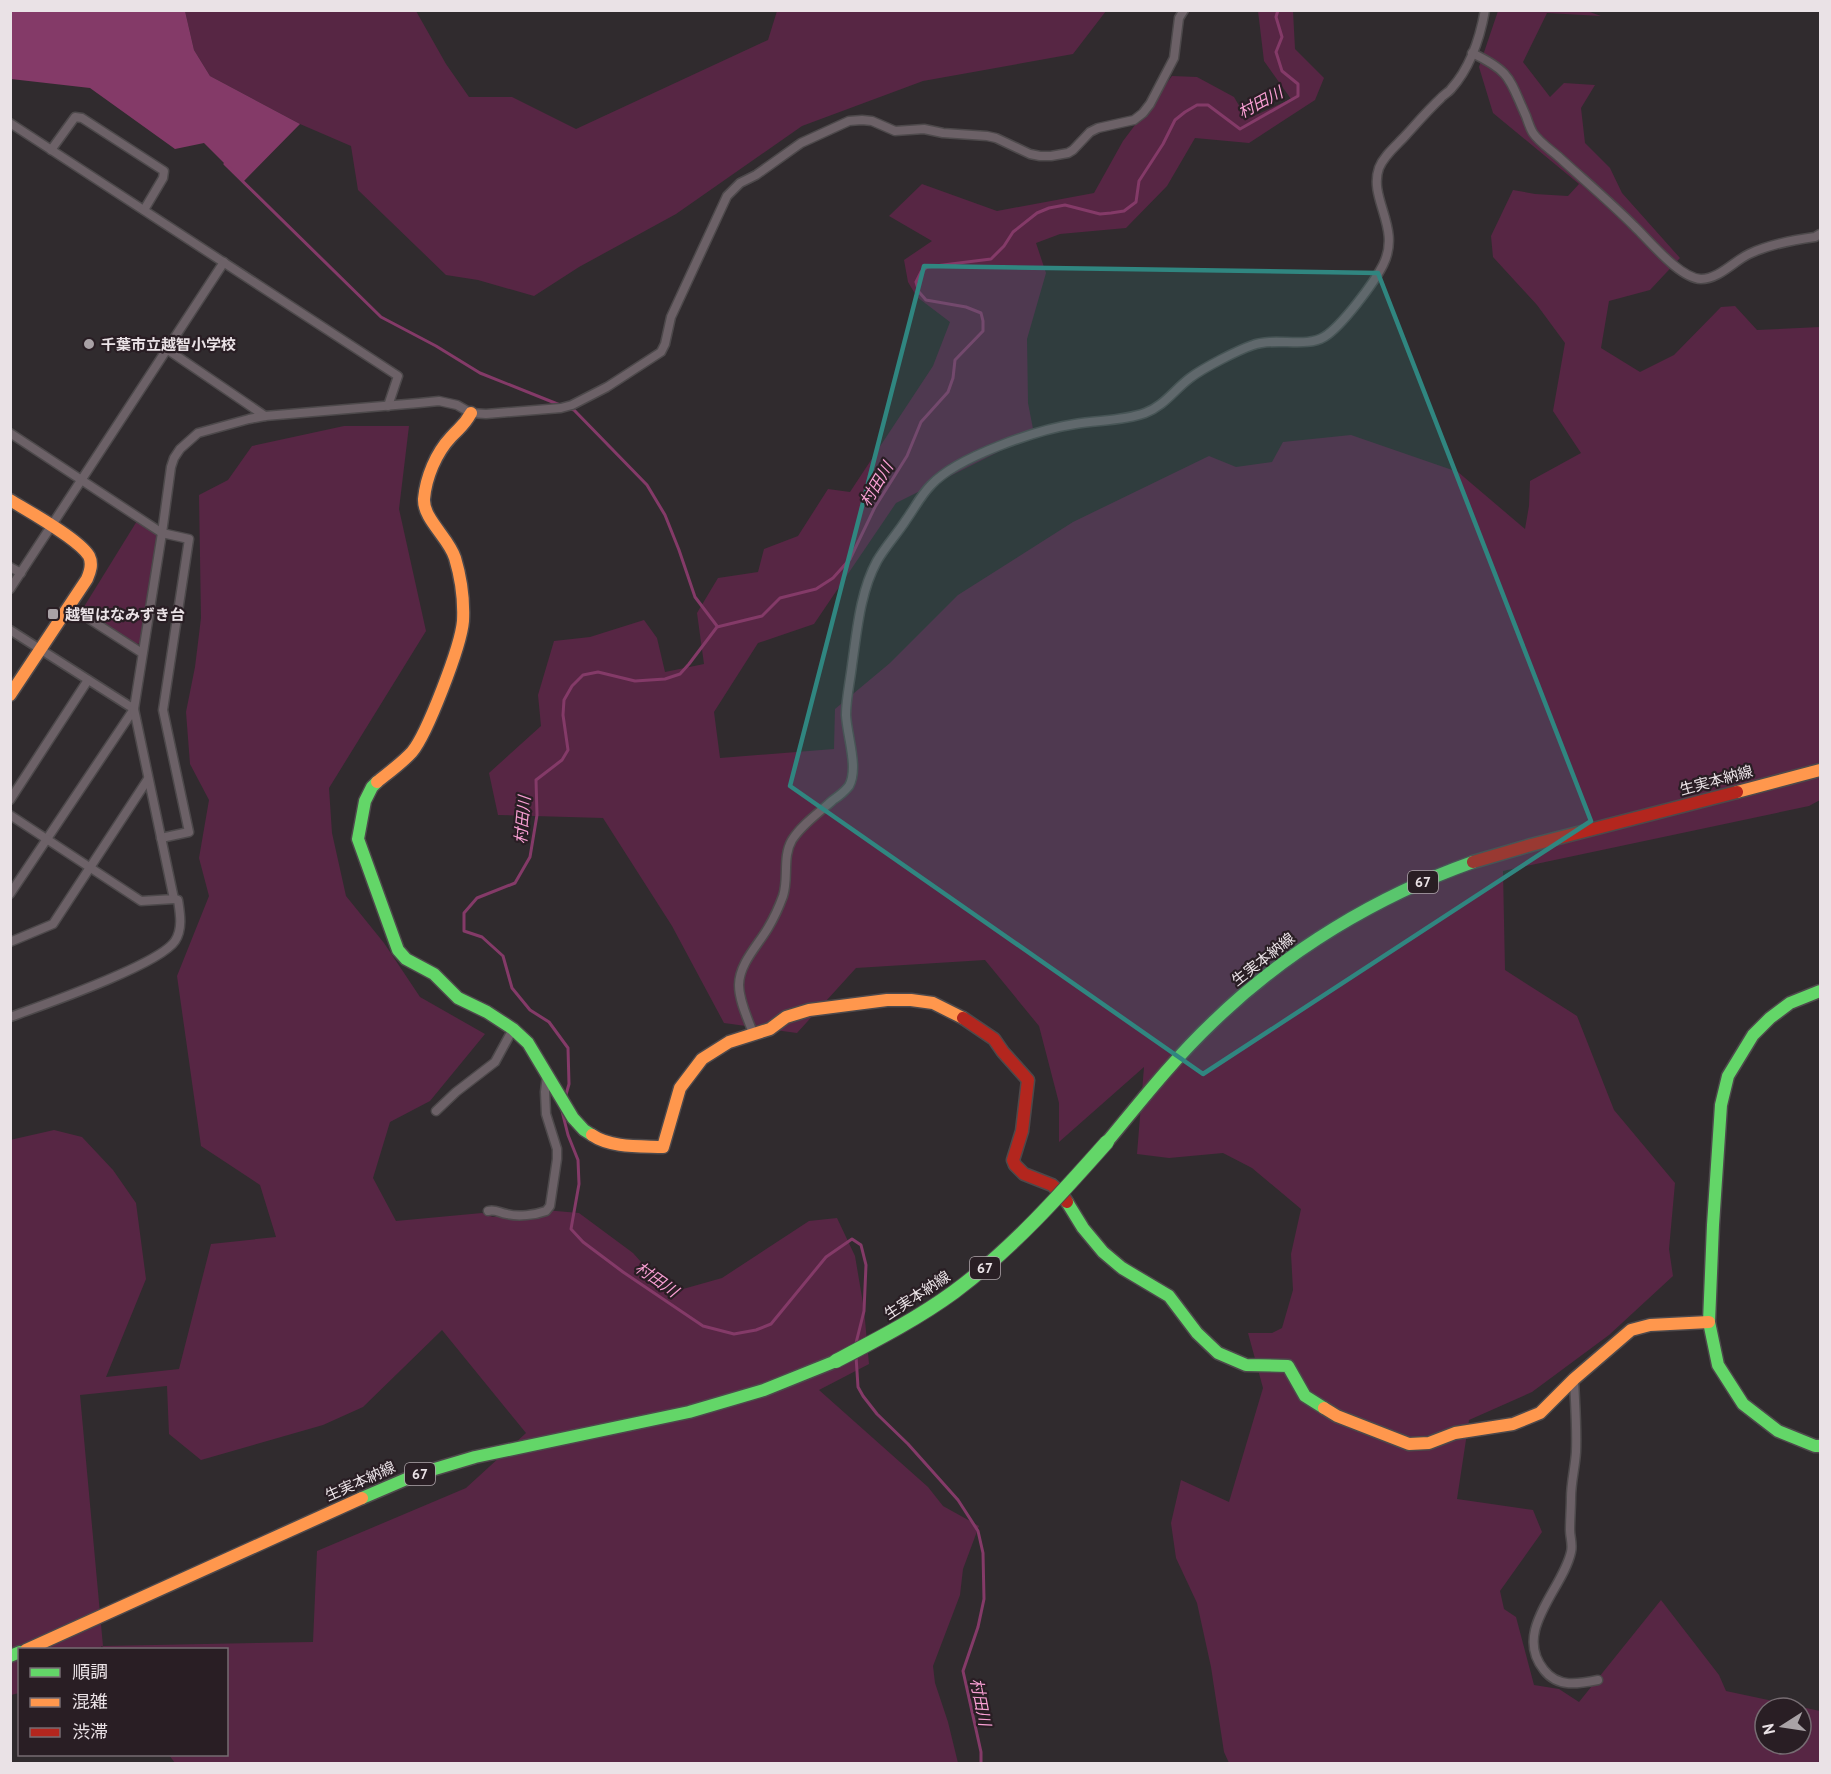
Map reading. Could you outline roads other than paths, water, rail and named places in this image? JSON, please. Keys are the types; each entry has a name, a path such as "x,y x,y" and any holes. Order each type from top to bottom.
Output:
{"street":[{"path":"174,899 134,709 171,467 180,449 198,433 266,416 439,402 457,405 471,413 486,414 561,408 572,405 607,387 661,352 671,317 728,196 740,183 756,175 801,142 849,121 862,120 872,121 895,131 924,129 987,136 1040,156 1068,153 1090,132 1134,120 1150,104 1174,58 1179,18 1184,10"},
{"path":"753,1033 739,987 741,974 769,927 783,894 786,886 788,850 792,841 799,831 848,788 853,776 854,761 849,743 846,713 856,635 865,594 877,562 930,486 945,473 969,459 1034,434 1072,424 1143,414 1159,407 1192,377 1255,344 1269,341 1311,342 1324,338 1366,292 1384,263 1389,247 1389,234 1376,183 1380,166 1410,130 1451,89 1463,72 1482,28 1485,10"},
{"path":"1472,53 1493,63 1506,74 1513,85 1533,134 1678,269 1687,274 1697,279 1707,278 1758,250 1821,234"},
{"path":"51,150 75,117 82,118 164,171 164,178 144,210"},
{"path":"10,123 398,376 388,406"},
{"path":"10,589 224,262"},
{"path":"168,350 266,416"},
{"path":"471,413 464,426 450,438 438,455 426,482 424,502 426,511 448,542 455,557 462,593 463,622 458,645 434,710 412,752 372,787 365,801 358,839 398,950 406,959 434,974 458,998 487,1012 513,1029 528,1043 573,1118 584,1130 599,1140 623,1145 663,1147 680,1088 702,1059 729,1041 770,1029 786,1017 809,1010 887,1000 933,1003 962,1017 994,1039 1028,1080 1022,1131 1013,1160 1015,1165 1024,1174 1052,1185 1062,1194 1083,1228 1104,1252 1122,1268 1169,1296 1209,1346 1218,1353 1246,1365 1288,1366 1305,1396 1337,1416 1409,1444 1430,1443 1455,1432 1513,1424 1540,1413 1631,1330 1650,1325 1709,1322"},
{"path":"10,434 162,533 189,539 163,710 189,832 161,838"},
{"path":"10,500 78,544 90,556 91,571 10,695"},
{"path":"10,567 21,573"},
{"path":"69,606 142,654"},
{"path":"10,630 134,709"},
{"path":"10,800 88,680"},
{"path":"10,894 134,709"},
{"name":"生実本納線","path":"31,1648 417,1474 475,1456 688,1412 764,1390 836,1361 916,1317 985,1268 1053,1203 1187,1048 1220,1015 1252,987 1332,929 1399,892 1445,873 1546,840 1821,770"},
{"path":"10,942 53,924 148,778"},
{"path":"10,815 141,901 178,900 181,920 177,938 171,947 128,971 10,1017"},
{"path":"1821,991 1790,1003 1770,1017 1753,1035 1728,1076 1721,1105 1709,1322 1718,1365 1743,1404 1778,1431 1815,1446 1821,1446"},
{"path":"436,1111 456,1092 495,1062 513,1029"},
{"path":"488,1211 494,1210 509,1215 532,1215 546,1211 550,1206 557,1149 546,1114 545,1092 549,1078"},
{"path":"1575,1379 1576,1456 1571,1483 1570,1530 1572,1551 1539,1619 1533,1640 1538,1660 1544,1671 1556,1681 1573,1685 1598,1680"}],"waterway":[{"name":"村田川","path":"565,1098 569,1084 568,1048 549,1022 530,1010 512,988 503,956 482,937 464,931 464,913 477,898 515,883 530,857 537,815 536,780 562,760 568,750 563,715 564,700 572,686 583,675 598,672 635,681 665,679 680,674 717,627 762,616 780,598 816,589 833,578 850,559 875,507 907,456 921,422 948,392 953,378 955,360 983,331 981,313 966,307 926,300 919,292 916,282 921,272 927,267 991,259 1004,246 1013,232 1037,213 1049,208 1065,205 1100,214 1124,211 1136,202 1139,181 1163,144 1175,120 1197,105 1208,105 1240,129 1298,96 1298,84 1282,71 1276,52 1282,37 1276,17 1278,10"},
{"path":"227,163 225,164 381,317 436,346 480,373 560,405"},
{"path":"569,408 574,410 647,485 665,515 695,597 717,626"},
{"name":"村田川","path":"563,1107 568,1135 578,1160 579,1184 571,1229 583,1242 703,1326 734,1334 756,1330 771,1324 826,1257 852,1239 861,1245 866,1265 864,1311 855,1347"},
{"name":"村田川","path":"856,1356 858,1387 863,1396 877,1414 908,1444 958,1500 978,1531 983,1553 984,1599 978,1627 963,1671 981,1752 981,1764"}],"place":[{"name":"千葉市立越智小学校","path":"89,344"},
{"name":"越智はなみずき台","path":"53,614"}]}
